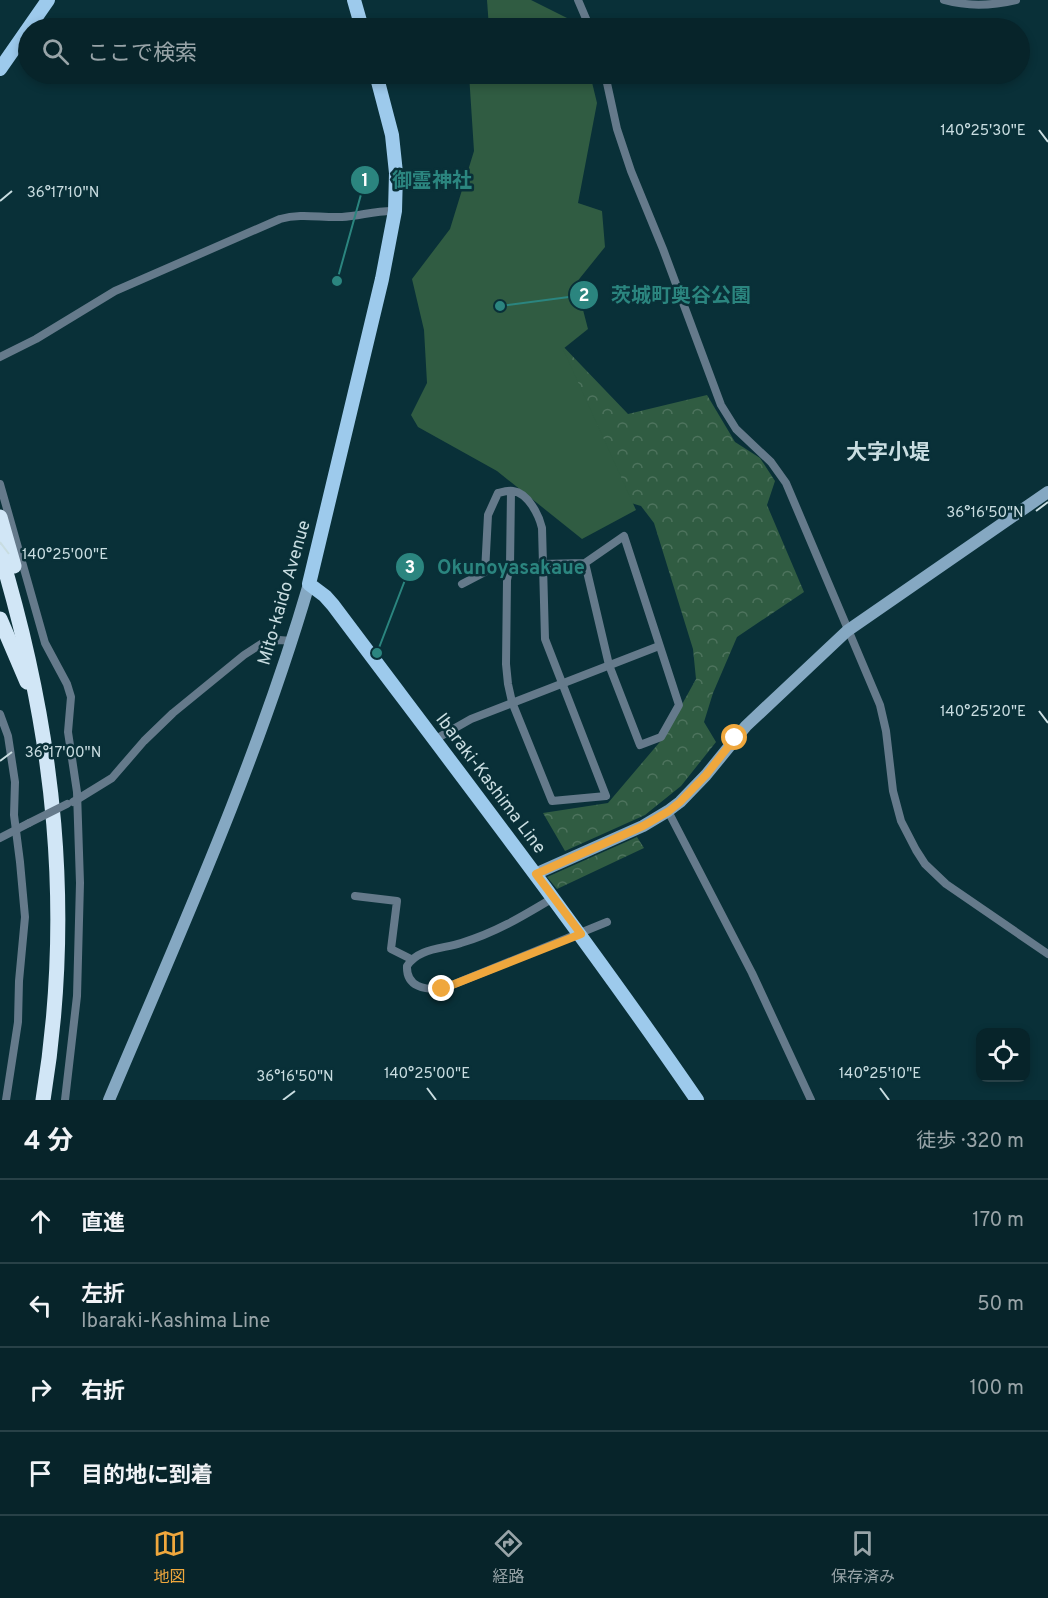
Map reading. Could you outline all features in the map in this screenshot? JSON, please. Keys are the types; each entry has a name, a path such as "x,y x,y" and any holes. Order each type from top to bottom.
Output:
{"highway":[{"path":"0,517 36,653 34,681"},
{"path":"0,552 34,681 56,834 58,909 54,1012 43,1100"},
{"path":"0,618 41,722"}],"main road":[{"path":"35,18 48,0"},
{"path":"354,0 359,18"},
{"path":"0,69 18,43"},
{"name":"Mito-kaido Avenue","path":"309,585 382,279 395,211 396,173 393,145 388,114 379,84"},
{"name":"Ibaraki-Kashima Line","path":"309,585 333,605 536,874 581,934 697,1100"}],"street":[{"path":"578,0 586,18"},
{"path":"944,0 961,5 984,5 1016,0"},
{"path":"607,84 631,171 663,249 721,405 736,429 771,462 786,483 880,705 886,730 893,790 901,821 916,850 932,872 1048,954"},
{"path":"0,357 36,339 115,291 280,219 297,215 343,217 384,210 395,211"},
{"path":"0,484 45,643 67,684 71,697 68,732 77,800 80,883 77,996 65,1100"},
{"path":"462,584 485,572 488,515 498,493 511,491 522,494 539,516 542,528 543,631 548,649 606,796 552,801 512,702 506,664 511,491"},
{"path":"536,874 643,826 669,811 706,775 746,726 847,631 1048,492"},
{"path":"542,564 585,563 624,536 679,705 661,737 640,745 609,666 585,563"},
{"name":"Mito-kaido Avenue","path":"109,1100 243,779 292,641 309,585"},
{"path":"0,838 77,800 112,778 173,712 244,655 261,644 279,640 292,641"},
{"path":"434,740 471,719 659,646"},
{"path":"0,714 12,754 15,782 15,829 25,917 18,1022 6,1100"},
{"path":"669,811 752,972 811,1100"},
{"path":"355,896 396,901 391,949 411,959"},
{"path":"553,898 513,923 495,931 462,943 418,954 411,959 407,970 414,984 428,990 442,989 607,922"}],"green space":[{"path":"487,0 531,0 567,18 488,18"},
{"path":"470,84 592,84 597,103 578,203 602,211 605,247 576,283 588,329 563,349 636,510 582,539 497,471 418,427 411,415 427,383 424,330 412,279 450,229 474,151"},
{"path":"558,341 628,414 707,395 735,442 760,458 775,481 767,505 804,592 737,637 713,693 704,722 716,742 681,786 645,815 565,851 543,813 608,803 664,737 696,679 693,649 654,523 641,506 618,499"},
{"path":"637,837 644,848 557,889 547,877"}],"place":[{"name":"御霊神社","path":"337,281"},
{"name":"茨城町奥谷公園","path":"500,306"},
{"name":"Okunoyasakaue","path":"377,653"}],"district":[{"name":"大字小堤","path":"888,453"}],"route":[{"path":"442,989 581,934 536,874 643,826 669,811 706,775 735,738"}]}
